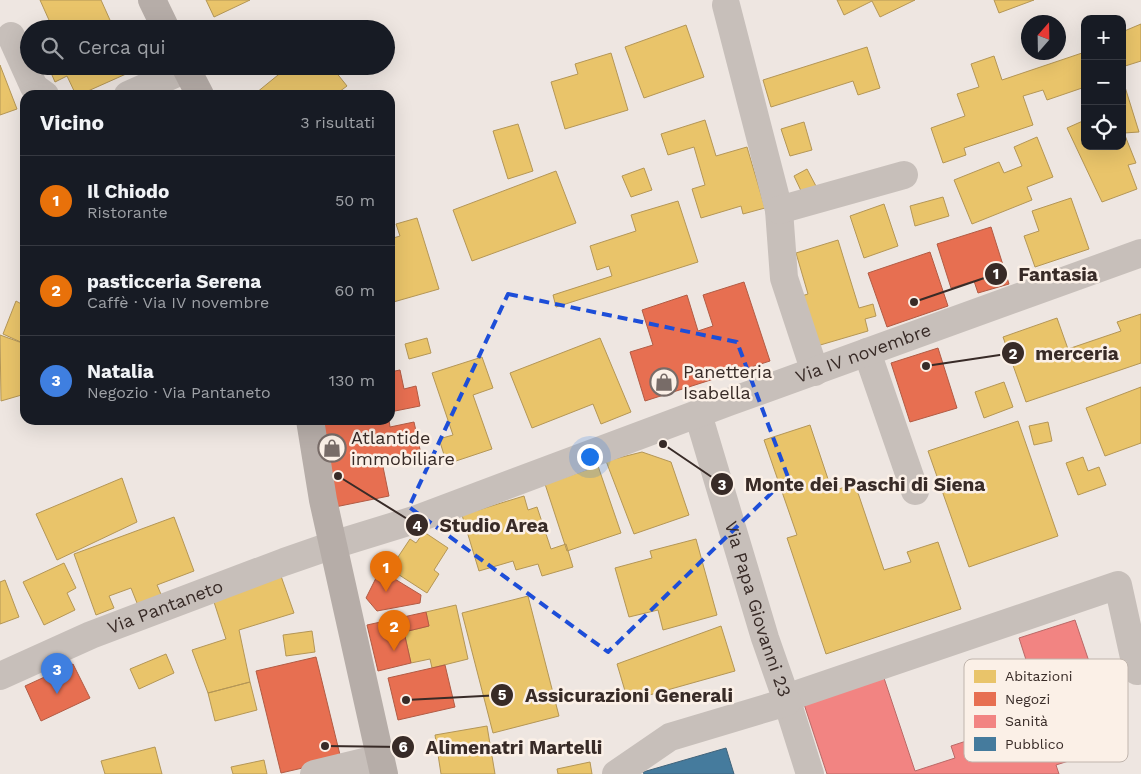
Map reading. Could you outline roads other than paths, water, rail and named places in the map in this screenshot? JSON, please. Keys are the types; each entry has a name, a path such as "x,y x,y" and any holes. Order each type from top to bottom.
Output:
{"main road":[{"path":"152,0 162,20"},
{"path":"189,75 197,90"},
{"path":"311,425 323,500 382,766"}],"street":[{"path":"726,5 779,210 784,278 814,372"},
{"path":"11,36 20,56"},
{"path":"29,75 34,87 38,90"},
{"path":"139,90 170,75"},
{"path":"779,210 904,175"},
{"name":"Via IV novembre","path":"333,545 414,520 698,414 1141,253"},
{"path":"867,352 915,491"},
{"name":"Via Papa Giovanni 23","path":"698,414 765,638 810,774"},
{"name":"Via Pantaneto","path":"0,676 91,635 333,545"},
{"path":"616,774 670,737 787,700 1118,585 1137,671"},
{"path":"314,774 382,766"}],"place":[{"name":"Fantasia","path":"914,302"},
{"name":"merceria","path":"926,366"},
{"name":"Panetteria Isabella","path":"664,382"},
{"name":"Monte dei Paschi di Siena","path":"663,444"},
{"name":"Atlantide immobiliare","path":"332,448"},
{"name":"Studio Area","path":"338,476"},
{"name":"Il Chiodo","path":"386,592"},
{"name":"pasticceria Serena","path":"394,651"},
{"name":"Natalia","path":"57,694"},
{"name":"Assicurazioni Generali","path":"406,700"},
{"name":"Alimenatri Martelli","path":"325,746"}]}
